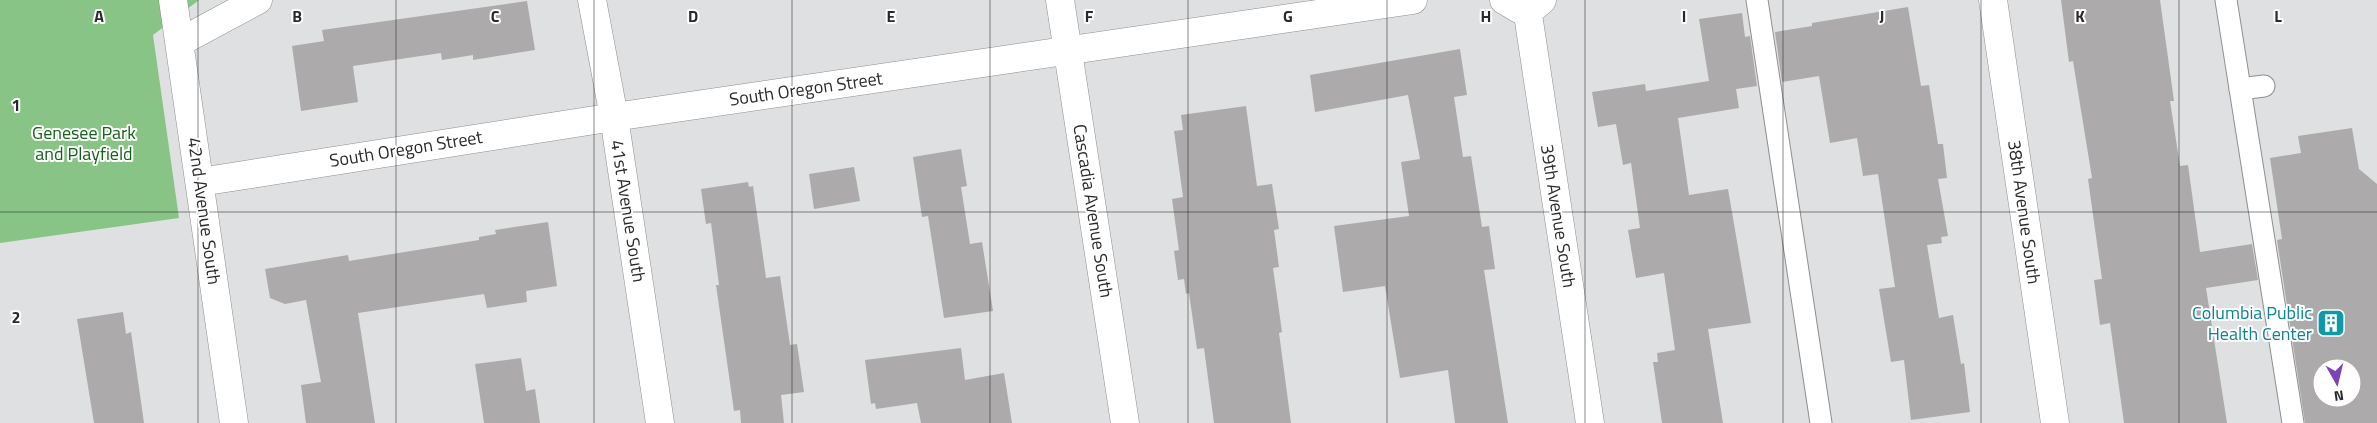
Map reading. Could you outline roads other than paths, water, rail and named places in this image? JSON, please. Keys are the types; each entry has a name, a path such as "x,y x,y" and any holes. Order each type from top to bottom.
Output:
{"street":[{"name":"42nd Avenue South","path":"173,0 234,423"},
{"path":"180,42 258,0"},
{"name":"41st Avenue South","path":"592,0 614,117 660,423"},
{"name":"Cascadia Avenue South","path":"1060,0 1125,423"},
{"name":"South Oregon Street","path":"200,182 614,117 1413,0"},
{"name":"38th Avenue South","path":"1993,0 2055,423"},
{"name":"39th Avenue South","path":"1525,3 1590,423"}],"lane":[{"path":"1757,0 1821,423"},
{"path":"2226,0 2293,423"},
{"path":"2240,89 2264,86"}],"place":[{"name":"Columbia Public Health Center","path":"2331,323"}],"park label":[{"name":"Genesee Park and Playfield","path":"84,143"}]}
